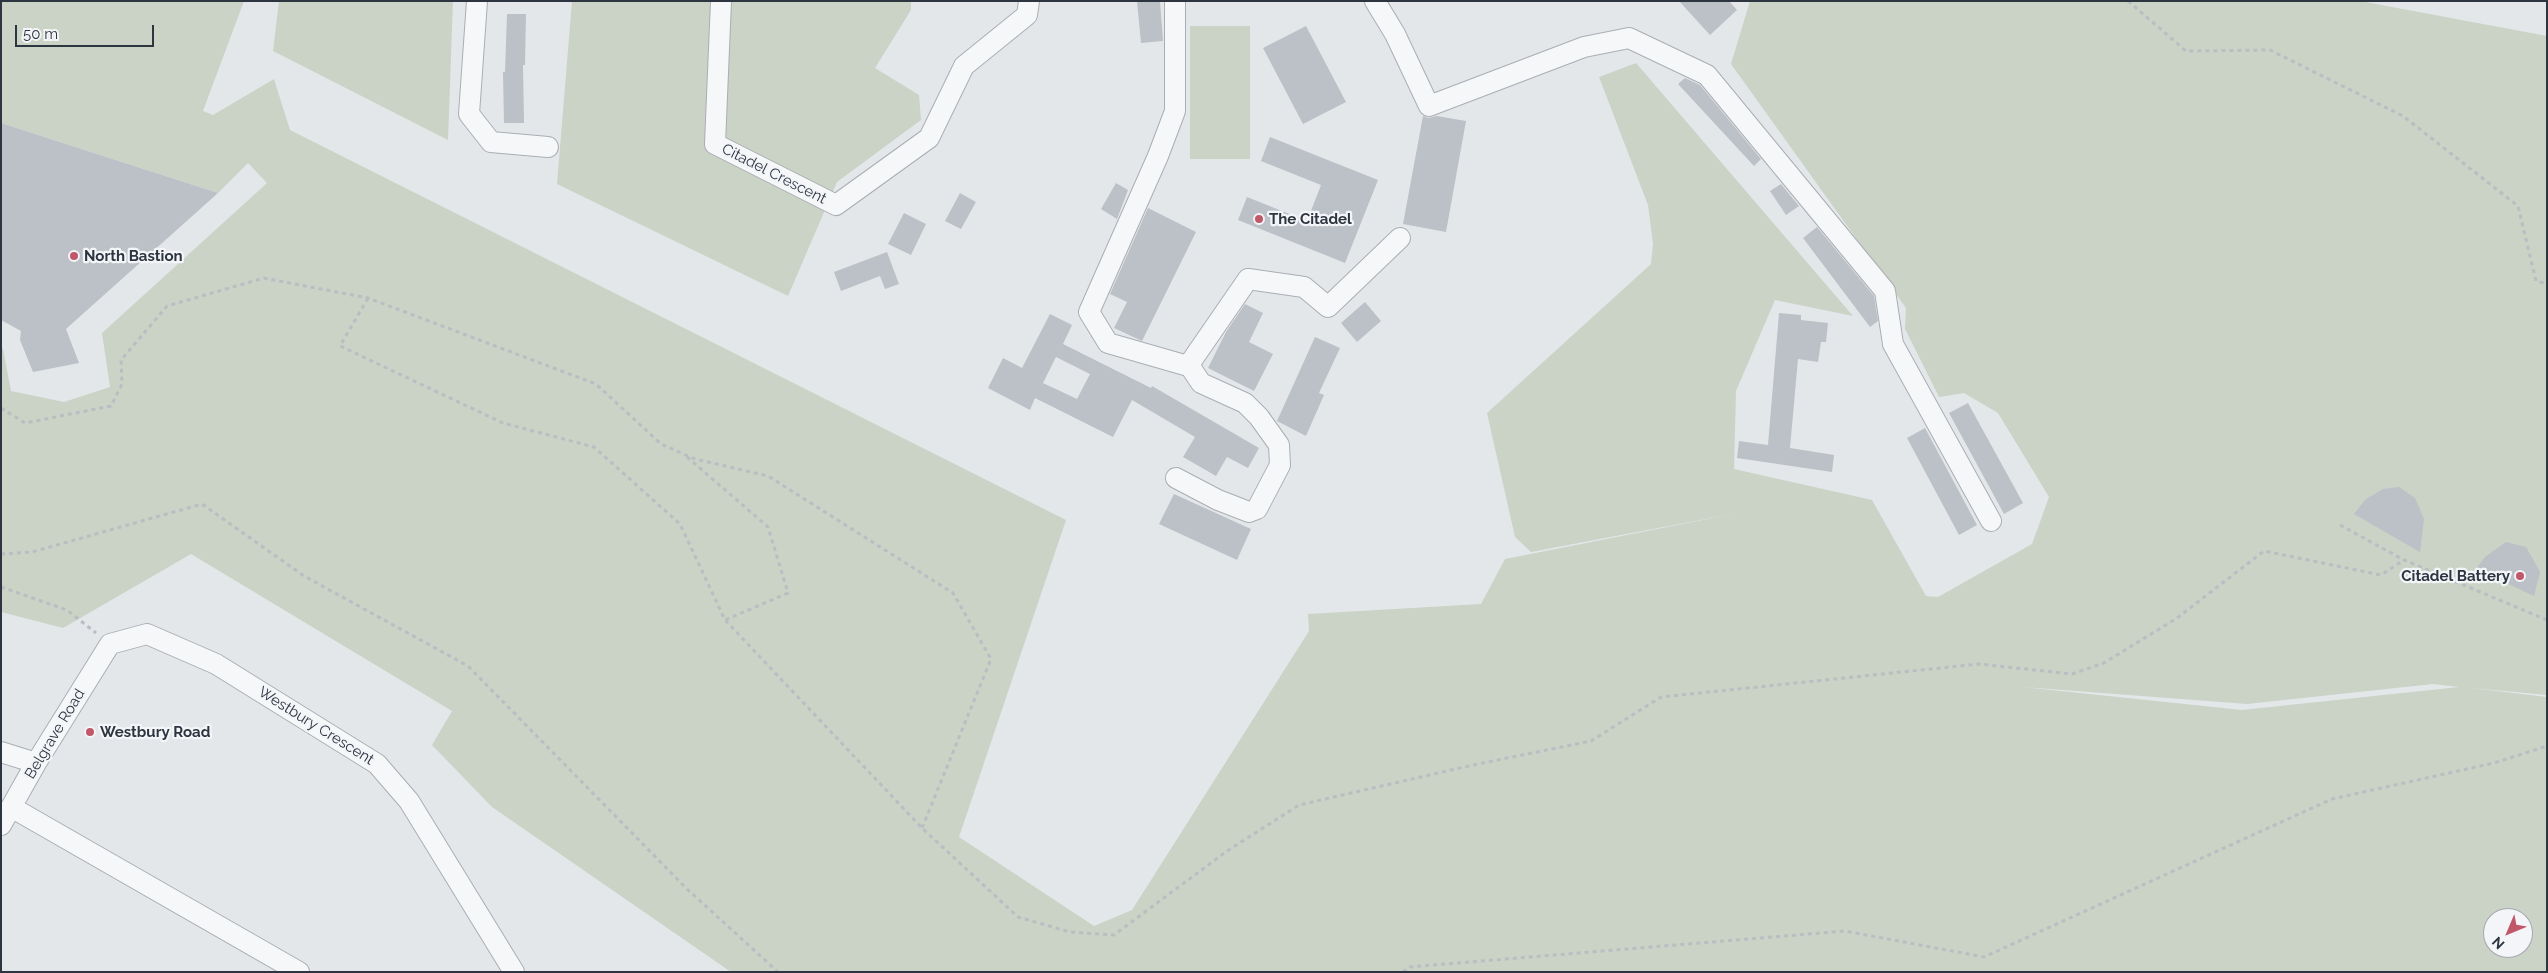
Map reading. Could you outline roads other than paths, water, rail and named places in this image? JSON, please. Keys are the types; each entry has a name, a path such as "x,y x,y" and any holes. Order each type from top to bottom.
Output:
{"street":[{"path":"477,1 470,114 491,142 548,147"},
{"name":"Citadel Crescent","path":"722,1 715,144 836,205 929,138 964,66 1027,14 1029,1"},
{"path":"1175,1 1175,111 1158,156 1089,312 1108,343 1189,365"},
{"path":"1375,1 1395,34 1429,106 1573,52 1629,38 1707,75 1886,291 1893,344 1991,521"},
{"path":"1189,365 1248,279 1304,287 1328,307 1400,238"},
{"path":"1176,478 1218,500 1248,512 1258,509 1280,465 1279,445 1259,417 1245,403 1201,383 1189,365"},
{"name":"Westbury Crescent","path":"110,644 147,634 216,664 377,764 409,801 514,972"},
{"name":"Belgrave Road","path":"1,825 36,763 110,644"},
{"path":"1,752 36,763"},
{"path":"11,807 300,972"}],"place":[{"name":"The Citadel","path":"1259,219"},
{"name":"North Bastion","path":"74,256"},
{"name":"Citadel Battery","path":"2520,576"},
{"name":"Westbury Road","path":"90,732"}]}
